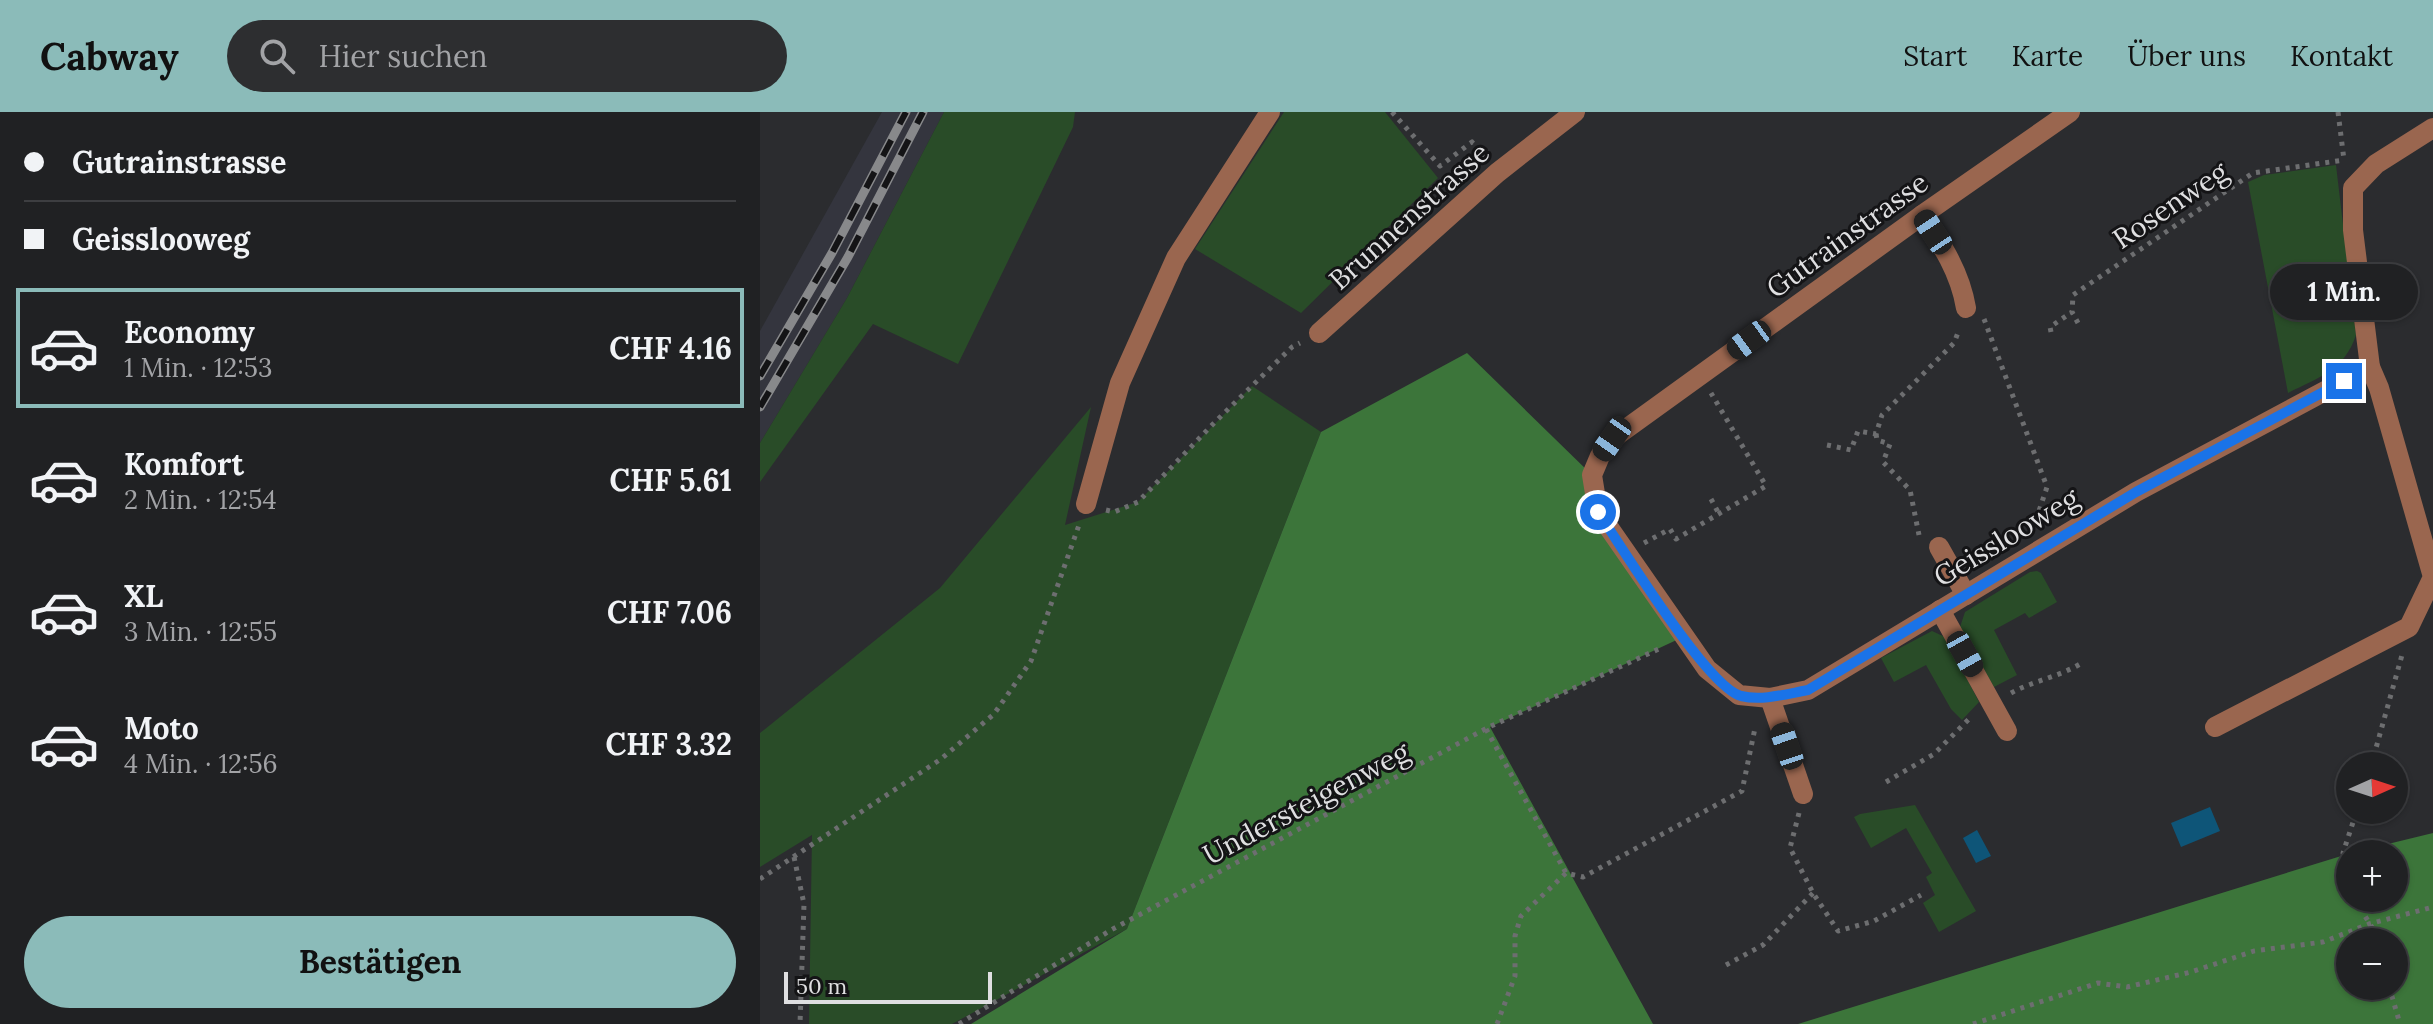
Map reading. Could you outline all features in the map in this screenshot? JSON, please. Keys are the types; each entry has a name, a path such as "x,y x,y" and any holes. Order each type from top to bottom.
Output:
{"street":[{"path":"1086,504 1120,383 1176,258 1270,112"},
{"name":"Brunnenstrasse","path":"1319,333 1497,173 1575,112"},
{"name":"Gutrainstrasse","path":"1683,637 1598,512 1592,475 1612,439 2070,112"},
{"path":"2215,727 2409,627 2433,577 2379,388 2370,367 2353,230 2353,188 2376,164 2433,128"},
{"path":"1922,215 1954,265 1968,313"},
{"name":"Geisslooweg","path":"1766,697 1808,690 2136,492 2370,367"},
{"path":"1931,548 1966,595"},
{"path":"1940,610 2007,731"},
{"path":"1683,637 1707,669 1739,695 1766,697 1803,794"}],"path":[{"path":"1392,112 1440,166 1472,142 1490,165"},
{"path":"2338,112 2344,160 2353,188"},
{"name":"Rosenweg","path":"2078,323 2072,312 2073,295 2253,173 2344,160"},
{"path":"2051,332 2050,327 2072,312"},
{"path":"1931,548 1910,490 1883,462 1890,444 1877,440 1876,434 1882,415 1954,343 1968,313 1982,314 2047,487 2039,511 2044,520"},
{"path":"1086,504 1114,512 1138,502 1292,347 1319,333"},
{"path":"1661,534 1670,529 1676,539 1766,486 1700,375"},
{"path":"1827,445 1851,450 1858,431 1876,434"},
{"path":"1711,499 1719,514"},
{"path":"760,879 941,759 994,714 1031,661 1075,539"},
{"path":"2375,752 2409,627"},
{"name":"Understeigenweg","path":"959,1024 1111,930 1486,729 1683,637"},
{"path":"1886,782 1934,754 1991,701 2080,664"},
{"path":"1486,729 1566,873 1583,877 1742,791 1766,697"},
{"path":"1803,794 1790,848 1813,893 1838,931 1874,921 1921,895"},
{"path":"794,857 804,904 800,1024"},
{"path":"1497,1024 1515,976 1515,936 1521,916 1566,873"},
{"path":"1726,965 1763,945 1813,893"},
{"path":"1973,1024 2098,983 2127,987 2191,972 2254,951 2323,942 2369,924 2433,907"},
{"path":"2364,912 2372,928"},
{"path":"2393,1000 2400,1024"}],"shaded area":[{"path":"882,112 944,112 847,298 760,443 760,331"}],"green space":[{"path":"944,112 1075,112 1073,127 958,364 873,324 760,482 760,443 847,298"},
{"path":"1284,112 1385,112 1438,178 1301,313 1195,249"},
{"path":"2336,165 2356,335 2345,357 2329,372 2288,393 2248,182 2264,175"},
{"path":"1467,353 1592,475 1599,513 1683,637 1490,727 1653,1024 971,1024 1127,929 1321,432"},
{"path":"1252,386 1321,432 1127,929 952,1024 809,1024 812,835 760,867 760,733 940,588 1091,407 1065,525 1138,502"},
{"path":"2037,571 2057,602 2029,618 2025,613 1994,630 2017,675 1994,687 1960,627 1965,612 2030,572"},
{"path":"1932,631 1945,637 1979,702 1962,720 1951,709 1926,665 1894,682 1881,658"},
{"path":"1915,805 1976,911 1939,932 1923,903 1935,895 1926,877 1932,873 1906,828 1871,848 1854,817"},
{"path":"2433,833 2433,1024 1798,1024 2336,858 2336,912 2408,912 2408,840 2404,840"}],"water":[{"path":"2210,807 2220,831 2181,847 2171,823"},
{"path":"1977,830 1991,856 1976,863 1963,838"}],"railway":[{"path":"760,376 832,253 906,112"},
{"path":"760,407 848,257 923,112"}],"route":[{"path":"1598,512 1707,669 1739,695 1770,698 1808,690 2136,492 2344,381"}]}
